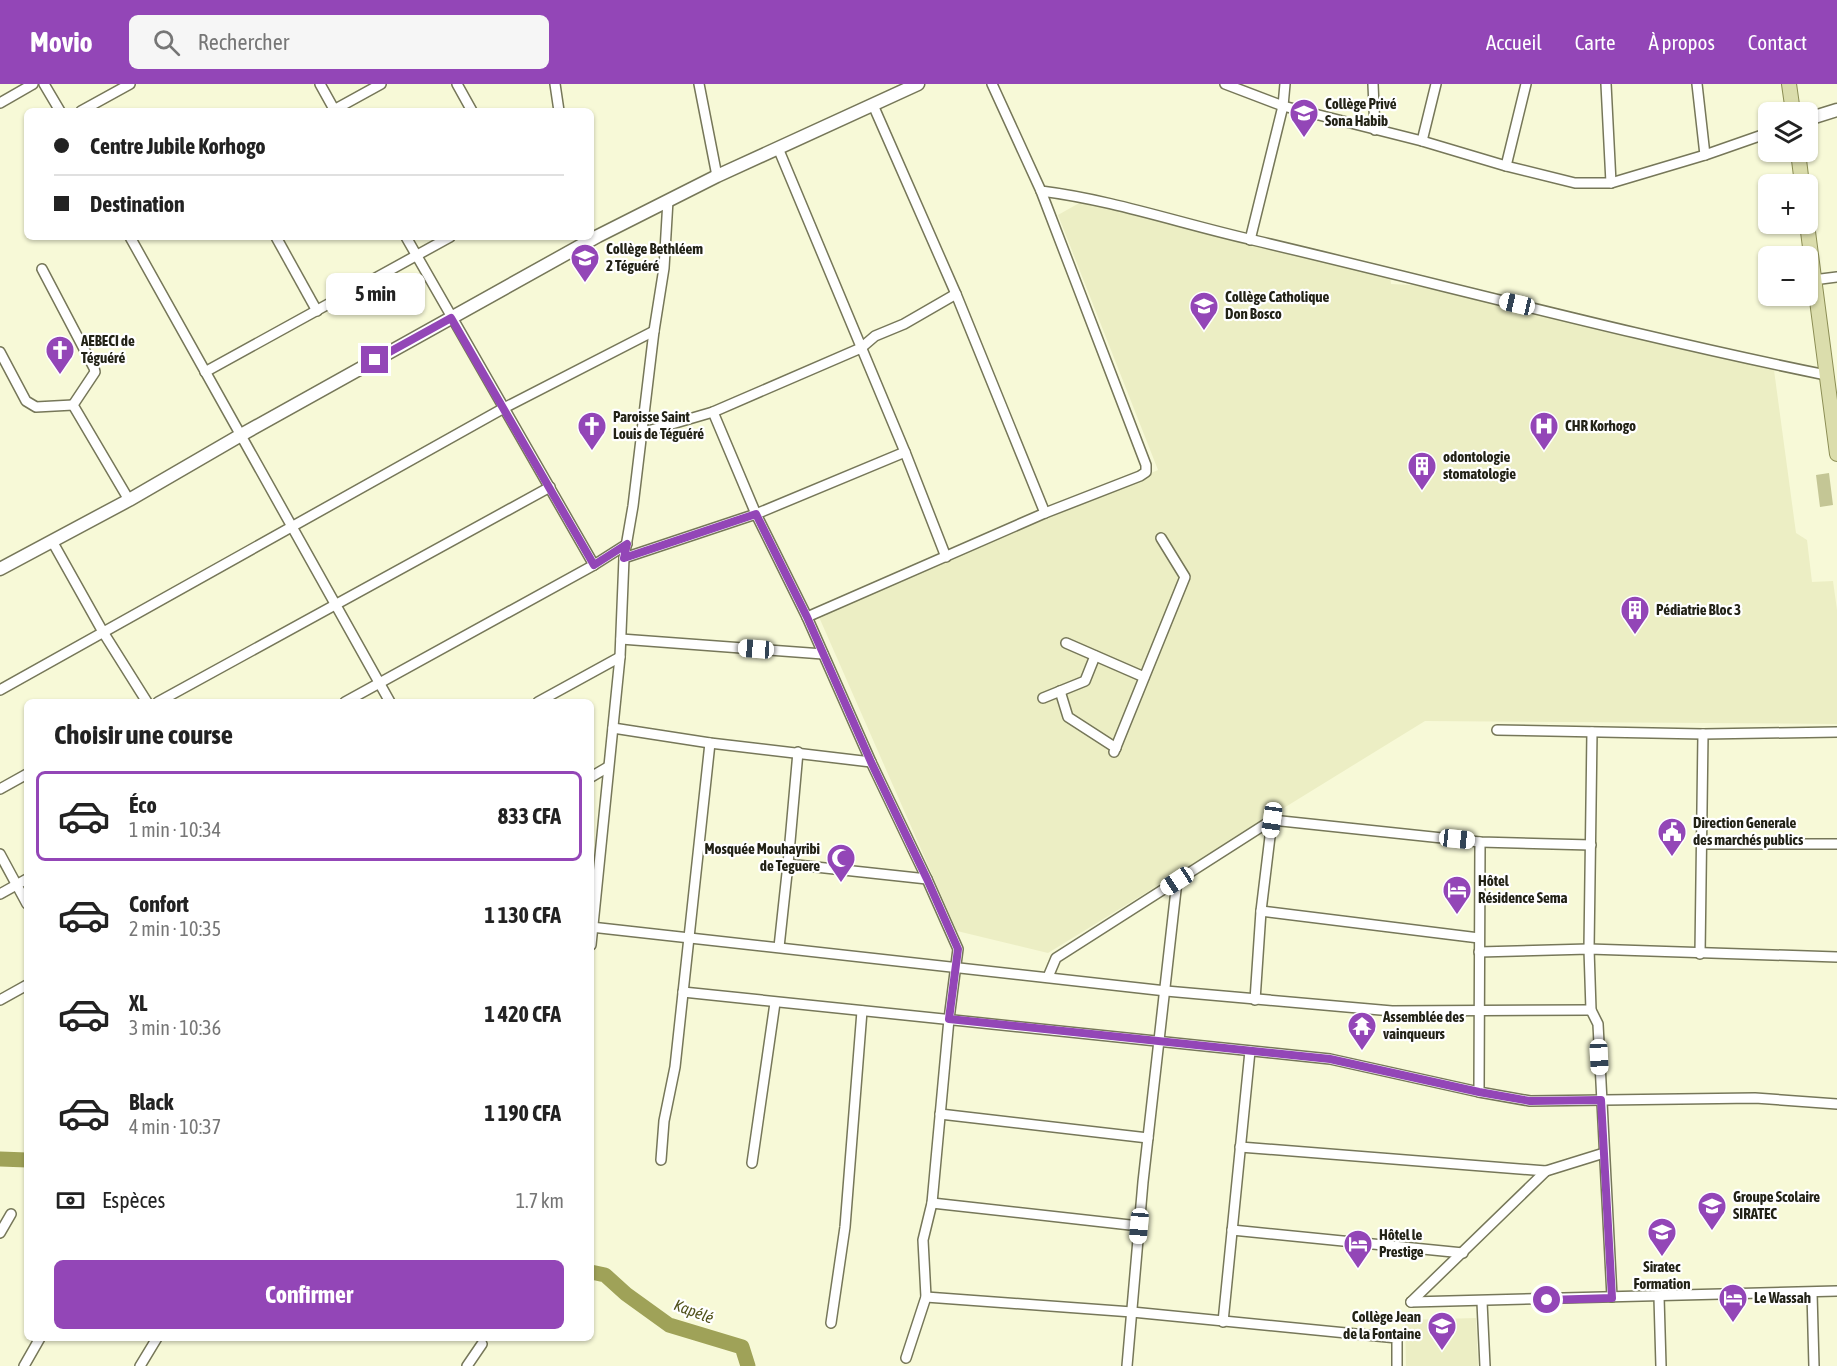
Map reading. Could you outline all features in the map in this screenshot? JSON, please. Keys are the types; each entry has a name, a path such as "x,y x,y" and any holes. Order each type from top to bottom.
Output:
{"main road":[{"path":"1789,84 1792,102"},
{"path":"1817,306 1837,454"}],"street":[{"path":"0,103 33,84"},
{"path":"44,84 58,108"},
{"path":"86,108 130,84"},
{"path":"320,84 332,108"},
{"path":"339,108 381,84"},
{"path":"457,84 470,108"},
{"path":"555,84 559,108"},
{"path":"699,84 717,176"},
{"path":"0,569 129,500 451,318 668,200 918,84"},
{"path":"807,617 1045,513 1140,476 1147,469 1041,191 992,84"},
{"path":"1225,84 1283,106 1575,183 1611,183 1758,136"},
{"path":"1250,240 1283,106 1285,84"},
{"path":"1373,84 1374,130"},
{"path":"1422,141 1436,84"},
{"path":"1506,166 1526,84"},
{"path":"1606,84 1611,183"},
{"path":"1697,84 1705,155"},
{"path":"873,105 956,294 1045,513"},
{"path":"1818,116 1837,110"},
{"path":"778,148 905,452 946,557"},
{"path":"1041,191 1102,201 1250,240 1632,332 1826,375"},
{"path":"594,886 620,657 624,558 664,268 668,200"},
{"path":"132,240 388,699"},
{"path":"278,240 316,311"},
{"path":"408,240 594,565"},
{"path":"206,372 445,240"},
{"path":"42,269 95,372 73,405"},
{"path":"1818,279 1837,277"},
{"path":"641,433 713,412 861,348 875,336 904,324 956,294"},
{"path":"0,690 504,408 654,331"},
{"path":"0,352 26,401 31,405 36,407 73,405"},
{"path":"73,405 129,500"},
{"path":"713,412 756,514 807,617 958,949 954,968 932,1203 923,1240 926,1297 906,1358"},
{"path":"624,558 756,514 905,452"},
{"path":"163,699 550,487"},
{"path":"1060,691 1068,717 1115,750 1185,577 1161,538"},
{"path":"52,541 103,632 145,699"},
{"path":"350,699 594,565 627,544"},
{"path":"621,639 823,654"},
{"path":"1066,643 1144,677"},
{"path":"1043,698 1085,681 1095,656"},
{"path":"543,699 620,657"},
{"path":"613,728 710,743 871,762"},
{"path":"1497,730 1703,734 1837,732"},
{"path":"1592,732 1589,949 1591,1010 1598,1024 1612,1298"},
{"path":"1700,954 1703,734"},
{"path":"662,1160 664,1121 675,1067 710,743"},
{"path":"779,948 798,752"},
{"path":"594,775 608,767"},
{"path":"0,789 24,776"},
{"path":"1048,976 1056,958 1272,820 1480,842 1591,845"},
{"path":"1255,1000 1261,911 1272,820"},
{"path":"1479,1092 1480,842"},
{"path":"1701,844 1837,844"},
{"path":"0,854 24,899"},
{"path":"788,864 927,879"},
{"path":"0,894 24,881"},
{"path":"1127,1366 1148,1138 1177,881"},
{"path":"1261,911 1479,938"},
{"path":"594,927 1255,1000 1392,1011 1591,1010"},
{"path":"1479,952 1589,949 1837,957"},
{"path":"0,1000 24,987"},
{"path":"683,992 1330,1059 1530,1101 1755,1098 1837,1104"},
{"path":"752,1163 775,1003"},
{"path":"831,1323 845,1227 862,1011"},
{"path":"1223,1322 1250,1051"},
{"path":"940,1114 1148,1138"},
{"path":"1240,1148 1546,1171 1604,1153"},
{"path":"1546,1171 1411,1302 1482,1302 1837,1291"},
{"path":"932,1203 1139,1226"},
{"path":"0,1233 11,1214"},
{"path":"1232,1230 1463,1253"},
{"path":"1812,1293 1814,1366"},
{"path":"926,1297 1132,1312 1396,1338 1396,1366"},
{"path":"1659,1297 1661,1366"},
{"path":"1482,1302 1485,1366"},
{"path":"24,1366 38,1341"},
{"path":"140,1366 155,1341"},
{"path":"467,1366 482,1344"}],"shaded area":[{"path":"1081,202 1305,257 1390,275 1391,284 1429,286 1774,370 1796,533 1807,540 1812,582 1833,581 1837,610 1837,724 1425,721 1048,953 957,931 819,617 1158,470 1058,215"},
{"path":"1829,473 1833,505 1820,507 1816,475"},
{"name":"Collège Jean de la Fontaine","path":"1476,1318 1478,1366 1406,1366 1405,1320"}],"waterway":[{"name":"Kapélé","path":"0,1159 24,1160"},
{"name":"Kapélé","path":"594,1273 605,1275 626,1294 669,1325 742,1347 748,1366"}],"place":[{"name":"Collège Privé Sona Habib","path":"1304,138"},
{"name":"Collège Bethléem 2 Téguéré","path":"585,284"},
{"name":"Collège Catholique Don Bosco","path":"1204,332"},
{"name":"AEBECI de Téguéré","path":"60,376"},
{"name":"Paroisse Saint Louis de Téguéré","path":"592,452"},
{"name":"CHR Korhogo","path":"1544,452"},
{"name":"odontologie stomatologie","path":"1422,492"},
{"name":"Pédiatrie Bloc 3","path":"1635,636"},
{"name":"Direction Generale des marchés publics","path":"1672,858"},
{"name":"Mosquée Mouhayribi de Teguere","path":"841,884"},
{"name":"Hôtel Résidence Sema","path":"1457,916"},
{"name":"Assemblée des vainqueurs","path":"1362,1052"},
{"name":"Groupe Scolaire SIRATEC","path":"1712,1232"},
{"name":"Siratec Formation","path":"1662,1258"},
{"name":"Hôtel le Prestige","path":"1358,1270"},
{"name":"Le Wassah","path":"1733,1324"},
{"name":"Collège Jean de la Fontaine","path":"1442,1352"}],"route":[{"path":"375,360 451,318 594,565 627,544 624,558 756,514 807,617 958,949 949,1019 1330,1059 1530,1101 1601,1100 1612,1298 1547,1300"}]}
